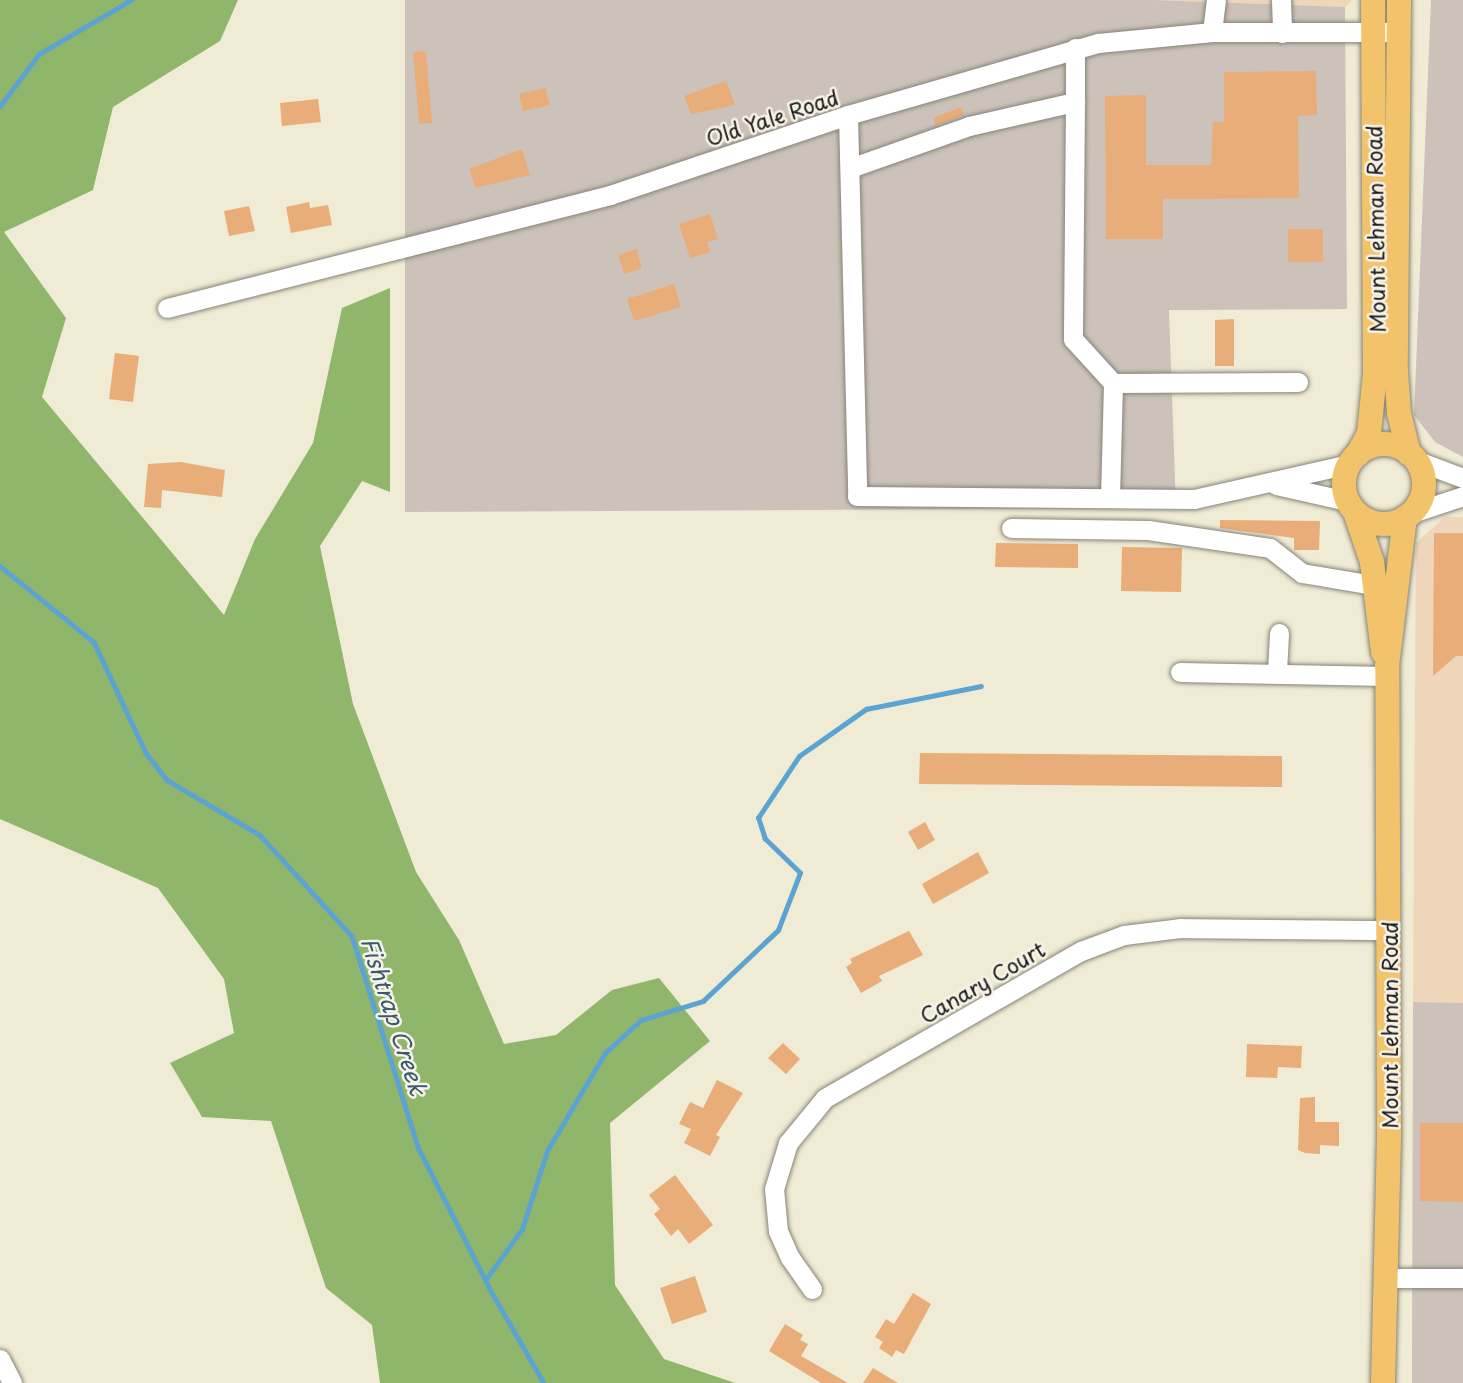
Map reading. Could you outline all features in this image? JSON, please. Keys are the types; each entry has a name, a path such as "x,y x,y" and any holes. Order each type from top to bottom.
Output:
{"main road":[{"name":"Mount Lehman Road","path":"1353,459 1369,433 1375,387 1373,0"},
{"name":"Mount Lehman Road","path":"1399,0 1396,372 1399,413 1412,457"},
{"path":"1381,444 1412,457 1424,484 1422,498 1407,516 1379,524 1351,507 1344,488 1353,459 1381,444"},
{"name":"Mount Lehman Road","path":"1351,507 1371,555 1387,671"},
{"name":"Mount Lehman Road","path":"1383,1383 1388,930 1387,671 1407,516"}],"street":[{"path":"1212,32 1216,0"},
{"path":"1281,0 1282,33"},
{"name":"Old Yale Road","path":"167,308 610,195 848,115 1075,48 1126,37 1212,32 1399,32"},
{"path":"1075,48 1073,339 1113,383 1110,498"},
{"path":"849,168 968,126 1075,102"},
{"path":"848,115 857,496 1194,499 1268,484 1353,459"},
{"path":"1113,383 1298,382"},
{"path":"1412,457 1463,478"},
{"path":"1268,484 1351,507"},
{"path":"1407,516 1463,496"},
{"path":"1011,528 1148,530 1270,548 1302,573 1374,585"},
{"path":"1277,672 1279,633"},
{"path":"1180,672 1387,671"},
{"name":"Canary Court","path":"813,1289 790,1258 778,1231 774,1189 788,1143 825,1098 1081,951 1124,935 1180,928 1388,930"},
{"path":"1385,1278 1463,1279"},
{"path":"0,1359 12,1383"}],"shaded area":[{"path":"405,0 1154,0 1345,7 1347,309 1169,310 1176,508 405,512"},
{"path":"1154,0 1353,0 1345,7"},
{"path":"1431,0 1463,0 1463,457 1435,442 1414,415"},
{"path":"1445,517 1463,517 1463,1003 1413,1002 1416,543"},
{"path":"1413,1002 1463,1003 1463,1383 1412,1383"}],"green space":[{"path":"0,0 238,0 220,41 113,107 93,190 4,232 66,318 42,397 224,615 255,539 313,443 342,308 390,288 390,492 362,481 320,546 353,704 416,872 459,940 504,1044 556,1035 612,990 659,978 710,1041 610,1123 615,1285 664,1359 735,1383 380,1383 372,1325 326,1288 271,1121 202,1117 170,1063 234,1033 224,979 158,888 0,819"}],"building":[{"path":"426,51 432,123 419,124 413,52"},
{"path":"1316,71 1317,115 1298,116 1299,198 1163,199 1163,239 1106,239 1105,96 1146,95 1146,165 1211,165 1213,122 1224,122 1224,72"},
{"path":"726,81 735,105 691,114 684,96"},
{"path":"546,88 550,105 523,111 519,94"},
{"path":"318,99 321,122 282,126 280,103"},
{"path":"961,107 964,115 936,125 933,118"},
{"path":"522,149 530,175 476,188 469,169"},
{"path":"309,202 310,208 328,205 332,225 291,233 286,207"},
{"path":"249,206 255,231 229,236 224,211"},
{"path":"710,214 718,239 707,242 710,252 690,258 679,224"},
{"path":"1288,229 1323,229 1323,262 1288,262"},
{"path":"636,249 642,268 624,274 618,255"},
{"path":"674,284 681,307 634,321 627,299"},
{"path":"1234,319 1234,366 1215,366 1215,320"},
{"path":"115,353 139,356 133,402 109,399"},
{"path":"181,462 225,470 222,497 162,490 161,508 144,507 148,464"},
{"path":"1220,520 1320,521 1319,550 1294,550 1294,538 1220,528"},
{"path":"1434,533 1463,533 1463,656 1456,656 1433,676"},
{"path":"996,543 1078,544 1078,568 995,567"},
{"path":"1122,547 1182,548 1181,592 1121,591"},
{"path":"920,753 1282,756 1282,787 919,784"},
{"path":"925,822 935,840 918,850 908,832"},
{"path":"978,852 989,873 933,904 922,884"},
{"path":"909,931 923,955 879,976 882,981 861,993 846,967 852,963 850,959"},
{"path":"783,1043 800,1059 786,1074 768,1058"},
{"path":"1247,1044 1302,1046 1301,1068 1278,1067 1277,1078 1246,1077"},
{"path":"717,1080 743,1093 716,1135 720,1137 710,1156 684,1143 691,1129 679,1124 690,1102 703,1108"},
{"path":"1315,1097 1315,1122 1339,1122 1339,1146 1320,1145 1320,1154 1298,1150 1300,1098"},
{"path":"1420,1123 1463,1123 1463,1202 1420,1201"},
{"path":"675,1175 713,1225 689,1244 678,1229 671,1236 654,1214 660,1209 649,1195"},
{"path":"695,1276 707,1312 672,1324 660,1288"},
{"path":"913,1293 931,1304 904,1354 896,1350 892,1357 879,1348 883,1342 875,1337 886,1319 894,1324"},
{"path":"785,1324 803,1335 800,1340 808,1344 801,1356 848,1383 821,1383 769,1351"},
{"path":"873,1368 898,1383 863,1383"}],"waterway":[{"path":"0,106 39,54 131,0"},
{"name":"Fishtrap Creek","path":"0,566 94,642 146,753 167,780 260,835 352,936 418,1147 491,1291 544,1383"},
{"path":"486,1279 522,1229 547,1151 605,1053 641,1020 703,1001 778,930 800,873 765,839 758,818 799,756 866,709 981,686"}]}
